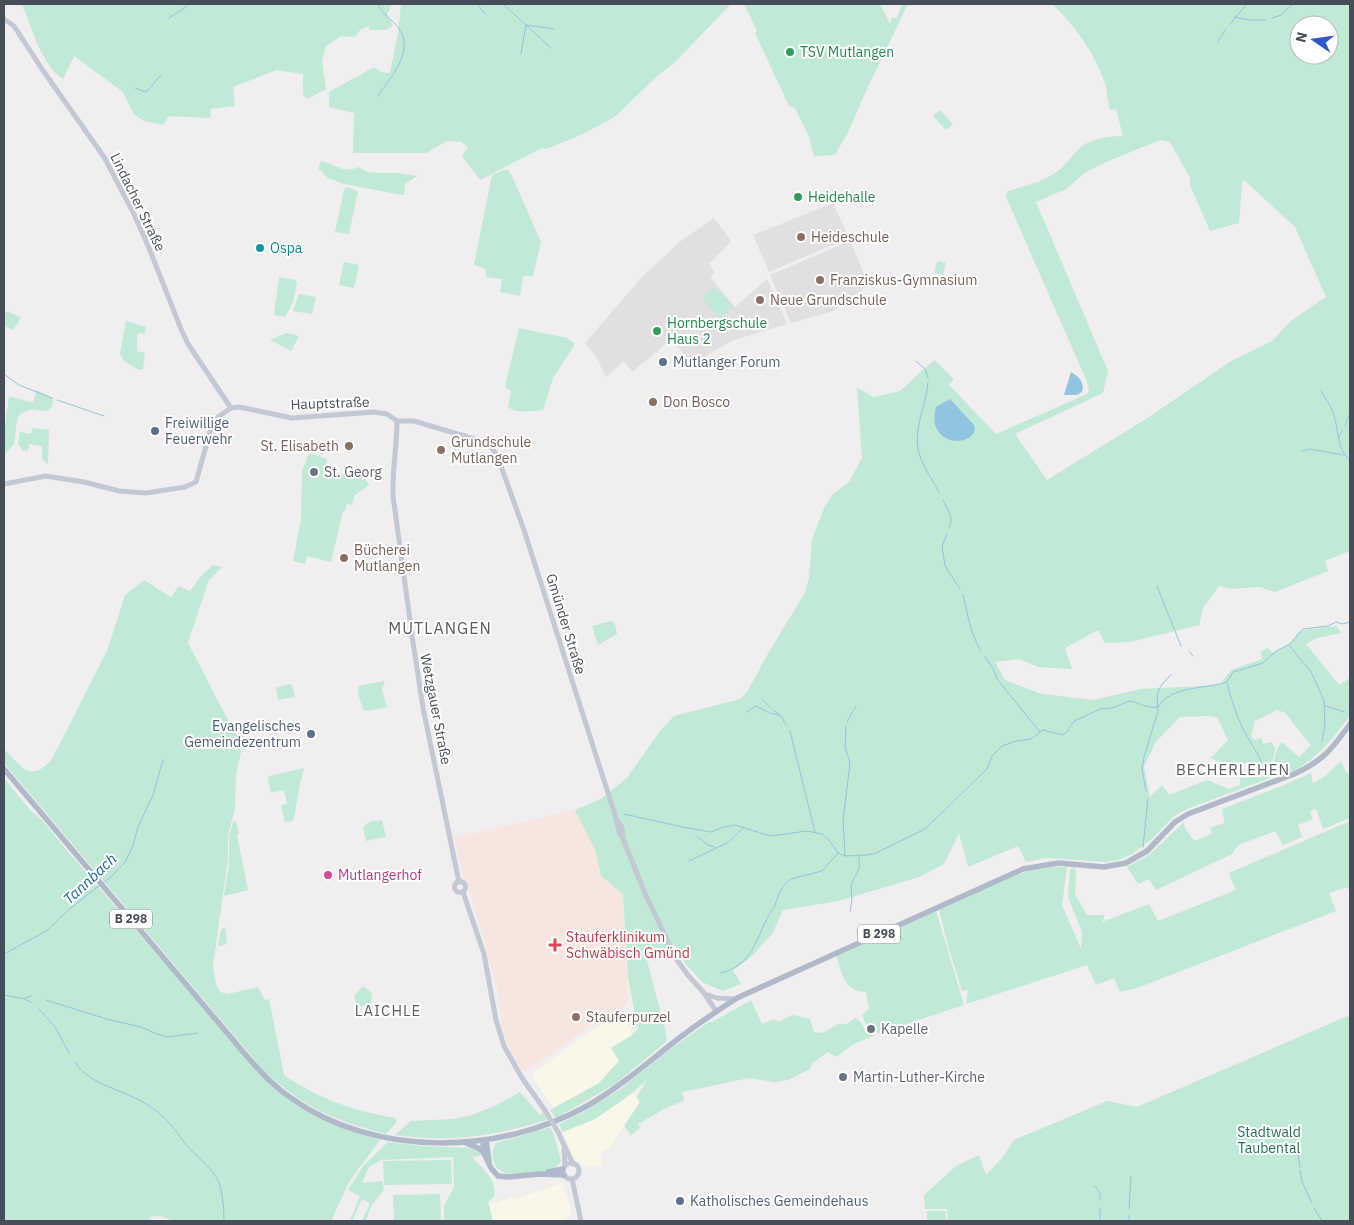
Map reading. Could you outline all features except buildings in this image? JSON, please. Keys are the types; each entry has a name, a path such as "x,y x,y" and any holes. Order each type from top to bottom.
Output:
{"main road":[{"name":"B 298","path":"4,769 259,1070 278,1088 300,1104 323,1117 356,1129 392,1138 427,1142 464,1142 497,1138 543,1126 586,1106 622,1084 680,1037 737,998 1006,876 1023,869 1047,864 1058,863 1104,867 1126,863 1147,852 1175,822 1188,814 1310,767 1324,757 1350,724"},
{"path":"489,1158 490,1150 497,1138"},
{"path":"486,1140 483,1146 484,1153 491,1168 498,1176 539,1174 564,1170"},
{"path":"486,1140 491,1168"},
{"path":"464,1142 484,1153"}],"street":[{"name":"Lindacher Straße","path":"4,19 14,26 104,157 150,248 188,344 231,408"},
{"name":"Hauptstraße","path":"231,408 239,407 292,418 374,412 386,414 397,421 414,421 485,444"},
{"path":"4,484 46,476 60,477 133,493 185,487 196,482 211,428 218,417 231,408"},
{"name":"Wetzgauer Straße","path":"397,421 397,440 392,474 413,642 423,708 459,882 465,884 462,892 484,954 496,1022 504,1046 522,1078 558,1132 573,1164"},
{"name":"Gmünder Straße","path":"485,444 492,448 502,463 616,818 617,829 675,957 716,1011"},
{"path":"704,993 717,998 737,998"},
{"name":"Wetzgauer Straße","path":"564,1146 564,1170"},
{"path":"573,1164 577,1166 579,1171 577,1177 572,1180 567,1179 564,1170 573,1164"},
{"path":"572,1180 581,1221"}],"shaded area":[{"name":"Heideschule","path":"833,203 849,238 769,272 753,235"},
{"path":"714,218 731,241 709,264 715,273 710,277 735,307 767,279 787,324 734,340 691,364 672,339 632,372 624,361 606,377 595,355 585,343 643,276 682,240"},
{"name":"Franziskus-Gymnasium","path":"850,241 869,285 834,311 791,323 770,275"},
{"name":"Stauferklinikum Schwäbisch Gmünd","path":"575,810 595,850 601,876 623,894 628,1000 625,1006 611,1015 591,1023 585,1030 527,1070 522,1071 511,1052 503,1032 497,988 470,890 467,882 463,879 454,838"},
{"path":"622,1013 632,1035 611,1048 619,1061 599,1083 554,1108 531,1075 585,1035"},
{"path":"633,1093 640,1102 609,1148 600,1152 602,1165 590,1167 580,1163 573,1157 563,1132 595,1119"},
{"path":"562,1183 572,1212 560,1221 493,1221 489,1205"}],"green space":[{"path":"22,4 392,4 387,14 393,26 385,30 369,30 369,26 360,30 355,37 341,36 326,46 322,61 326,89 307,99 303,95 303,74 276,70 233,87 235,106 211,109 210,118 169,116 163,125 145,121 134,115 123,92 74,56 63,79 56,73 49,65 38,45"},
{"path":"401,4 731,4 675,62 656,77 616,116 583,134 546,149 542,148 480,180 462,156 468,147 461,142 447,141 426,153 353,153 354,113 329,107 329,92 374,67 381,72 390,73 398,33"},
{"path":"744,4 880,4 890,24 892,18 897,18 902,4 908,4 848,132 835,155 814,156 808,134 795,108 789,106 755,33 757,31"},
{"path":"1052,4 1350,4 1350,551 1325,561 1328,571 1275,592 1259,587 1232,589 1219,586 1203,608 1199,625 1130,642 1105,643 1098,630 1065,648 1072,669 1039,667 1019,659 995,662 1005,680 1042,694 1093,700 1141,689 1220,685 1231,670 1262,659 1261,652 1268,648 1272,653 1284,647 1293,640 1297,633 1336,626 1341,633 1317,638 1306,644 1339,685 1350,678 1351,710 1349,716 1329,742 1313,758 1295,770 1277,774 1275,758 1277,749 1282,742 1299,757 1311,745 1286,713 1277,710 1255,721 1251,736 1255,740 1261,738 1263,744 1272,742 1275,749 1271,768 1263,770 1248,763 1228,766 1211,758 1228,740 1217,717 1180,717 1155,743 1144,767 1150,797 1162,785 1169,795 1207,780 1229,789 1240,785 1240,778 1269,776 1270,778 1189,808 1174,816 1151,840 1132,854 1118,860 1106,862 1045,858 1026,862 1018,846 968,867 959,833 944,864 919,877 838,901 783,910 772,934 749,959 733,970 741,984 723,991 702,982 685,963 674,944 646,957 667,1041 615,1084 556,1118 550,1110 599,1083 619,1061 611,1048 638,1029 628,978 623,894 601,876 595,850 575,810 601,799 627,778 660,731 674,716 740,699 747,692 805,593 809,578 812,539 824,508 832,495 849,482 862,458 857,388 874,397 900,391 934,360 954,379 949,385 996,434 1087,394 1089,391 1088,384 1006,197 1008,191 1049,177 1064,166 1086,144 1104,138 1123,136 1116,109 1110,110 1105,83 1095,61 1076,31","holes":["1160,140 1170,142 1190,178 1190,185 1210,231 1239,223 1242,183 1244,180 1295,227 1326,297 1292,320 1272,341 1231,361 1149,417 1047,480 1015,434 1103,393 1108,371 1036,202 1066,189 1086,172 1106,162"]},
{"path":"940,110 953,124 946,130 933,116"},
{"path":"321,161 348,170 358,167 368,172 417,176 405,184 404,195 402,195 344,184 328,178 318,168"},
{"path":"508,170 511,174 541,242 533,276 523,276 520,296 500,292 502,279 486,277 486,269 474,265 492,175"},
{"path":"346,187 358,191 349,234 335,232"},
{"path":"937,261 946,263 943,275 934,273"},
{"path":"344,262 359,265 354,288 339,285"},
{"path":"279,277 296,280 297,283 293,302 285,317 274,315"},
{"path":"715,287 733,306 720,318 702,299"},
{"path":"299,294 316,297 312,314 293,311"},
{"path":"7,311 21,318 13,330 4,326 4,315"},
{"path":"126,321 146,327 145,333 137,334 137,351 145,353 143,369 139,370 125,362 120,354"},
{"path":"519,328 567,338 574,343 574,346 553,378 543,410 520,411 508,407 511,391 505,387"},
{"path":"287,333 299,336 291,351 270,340"},
{"path":"36,390 53,398 52,407 48,411 31,409 20,414 17,420 14,444 4,455 4,433 9,396 33,403"},
{"path":"32,428 49,430 48,464 42,459 42,446 29,444 28,451 22,450 18,444 20,432 31,434"},
{"path":"309,453 327,459 325,473 337,475 338,473 364,478 369,485 354,496 352,505 347,504 345,511 343,511 331,562 307,556 305,564 293,561 301,519 302,471"},
{"path":"213,565 222,567 209,580 188,643 242,747 236,775 235,808 228,836 228,858 213,966 216,984 220,992 228,994 258,987 265,1000 269,999 284,1075 311,1091 337,1103 395,1118 397,1122 386,1134 351,1124 320,1111 278,1084 264,1071 4,763 4,749 22,767 32,772 38,771 52,759 107,651 125,595 144,580 171,597 179,586 190,591 201,576"},
{"path":"611,621 615,624 617,634 598,645 592,626"},
{"path":"385,681 382,690 387,707 368,711 363,709 358,686"},
{"path":"289,684 292,685 295,697 278,700 276,688"},
{"path":"1341,761 1347,774 1350,773 1350,818 1323,829 1316,809 1310,812 1313,819 1298,825 1302,837 1283,845 1275,831 1238,845 1232,854 1156,890 1149,879 1138,884 1127,867 1149,855 1184,822 1185,828 1194,841 1212,834 1210,828 1224,823 1225,825 1222,809 1311,773 1313,783 1325,776"},
{"path":"304,768 294,818 292,821 285,822 281,805 287,804 284,790 271,793 268,778 269,776"},
{"path":"4,778 270,1085 295,1104 322,1119 380,1140 349,1182 331,1221 174,1221 160,1216 149,1217 151,1221 4,1221"},
{"path":"382,820 386,837 366,841 363,827 371,821"},
{"path":"236,821 248,890 224,896 229,864 229,836 233,822"},
{"path":"1350,821 1350,892 1347,887 1329,893 1336,911 1137,988 1120,992 1114,978 1096,985 1087,965 966,1004 968,990 962,991 939,910 985,888 1033,870 1067,867 1062,905 1081,949 1082,932 1068,897 1070,870 1074,867 1076,872 1075,894 1087,915 1105,915 1102,922 1149,904 1158,921 1236,890 1229,873"},
{"path":"936,911 964,1005 879,1033 868,1029 862,1015 869,1009 866,992 858,991 848,985 836,956"},
{"path":"225,927 227,944 218,946 221,930"},
{"path":"363,986 372,993 370,1005 358,1007 354,996"},
{"path":"751,1000 762,1024 774,1019 778,1022 792,1015 810,1019 814,1032 823,1033 838,1024 847,1024 855,1018 860,1021 866,1032 875,1035 852,1045 836,1057 828,1052 812,1063 810,1069 788,1080 774,1082 749,1078 682,1092 684,1101 668,1107 638,1124 640,1128 631,1135 624,1126 640,1102 637,1097 647,1080 627,1097 595,1119 563,1132 559,1124 582,1113 619,1090 669,1050 709,1022"},
{"name":"Stadtwald Taubental","path":"1350,1015 1350,1221 948,1221 947,1209 925,1209 924,1195 956,1166 979,1155 986,1175 1002,1158 1014,1140 1107,1101 1137,1107"},
{"path":"520,1092 540,1115 543,1113 547,1120 490,1134 454,1138 395,1135 411,1121 453,1119 472,1115 495,1106"},
{"path":"550,1127 561,1161 554,1169 528,1174 510,1174 502,1172 496,1167 493,1159 493,1149 496,1143"},
{"path":"388,1142 421,1146 469,1148 482,1155 472,1157 489,1175 494,1185 494,1197 488,1202 493,1221 444,1221 444,1206 454,1187 453,1157 381,1160 369,1167 362,1183 382,1181 384,1190 371,1206 366,1221 362,1221 370,1203 362,1199 352,1221 350,1221 360,1196 348,1190 363,1166"},
{"path":"451,1160 452,1184 384,1185 383,1161"},
{"path":"440,1194 441,1221 394,1221 393,1195"},
{"path":"927,1211 946,1211 946,1221 927,1221"}],"water":[{"path":"1071,372 1081,380 1083,385 1082,392 1077,395 1064,395"},
{"path":"950,399 974,425 975,430 972,435 963,440 957,441 946,438 938,431 935,425 936,407"}],"waterway":[{"path":"378,4 384,14 398,27 403,36 404,45 400,63 378,96"},
{"path":"477,4 485,14"},
{"path":"503,4 551,48"},
{"path":"1230,24 1247,4"},
{"path":"1272,18 1281,15 1293,4"},
{"path":"169,18 187,6"},
{"path":"1234,17 1266,20"},
{"path":"521,54 526,25 554,29"},
{"path":"1217,43 1226,29"},
{"path":"135,88 146,92 161,75"},
{"path":"916,361 925,369 928,378"},
{"path":"4,374 19,385 52,398"},
{"path":"928,383 917,441 919,455 939,492"},
{"path":"1321,391 1333,412 1342,450 1350,460"},
{"path":"57,400 104,416"},
{"path":"1345,425 1350,413"},
{"path":"1339,437 1342,431"},
{"path":"1302,451 1309,449 1344,455"},
{"path":"943,500 951,517 949,528"},
{"path":"947,534 942,546 945,566 960,589"},
{"path":"1157,586 1181,646"},
{"path":"963,595 972,631 981,651"},
{"path":"624,814 711,832 735,825 770,836 807,831 822,834 838,853 845,856 874,854 925,829 987,769 992,756 1002,746 1016,741 1031,739 1043,730 1063,735 1074,721 1100,709 1112,708 1130,701 1147,707 1158,707 1171,695 1189,689 1227,682 1233,672 1263,663 1276,651 1290,644 1303,629 1328,626 1336,622 1342,624 1350,622"},
{"path":"1290,646 1310,670 1324,700 1325,724 1322,742"},
{"path":"1189,651 1193,656"},
{"path":"985,657 997,679 1040,732"},
{"path":"1146,791 1142,769 1144,757 1158,711 1157,697 1159,689 1171,675"},
{"path":"1227,683 1240,723 1262,764"},
{"path":"762,699 771,708"},
{"path":"747,712 756,706 768,712"},
{"path":"847,722 856,706"},
{"path":"1325,706 1345,712"},
{"path":"773,710 780,715"},
{"path":"770,713 781,716 786,725"},
{"path":"845,855 843,821 850,763 845,747 846,726"},
{"path":"790,731 815,832"},
{"name":"Tannbach","path":"103,883 125,862 133,846 138,827 153,795 163,760"},
{"path":"1143,847 1148,799"},
{"path":"689,861 729,842 743,828"},
{"path":"696,836 708,845 715,847"},
{"path":"721,973 732,969 747,958 785,884 791,879 822,871 838,853"},
{"path":"850,911 852,900 851,885 859,869 859,855"},
{"name":"Tannbach","path":"4,954 48,930 67,911 100,885"},
{"path":"4,995 25,999 32,1003"},
{"path":"25,998 31,996"},
{"path":"46,1000 110,1020 141,1027 167,1037 198,1033"},
{"path":"39,1009 55,1027 69,1053"},
{"path":"75,1062 87,1075 143,1102 153,1108 167,1121 217,1178 222,1197 224,1221"},
{"path":"1298,1153 1300,1167"},
{"path":"1300,1170 1302,1182 1312,1203"},
{"path":"1129,1209 1131,1177"},
{"path":"1095,1186 1100,1194 1100,1200"},
{"path":"1100,1208 1100,1221"},
{"path":"1314,1208 1322,1221"},
{"path":"1129,1215 1129,1221"}],"place":[{"name":"TSV Mutlangen","path":"790,52"},
{"name":"Heidehalle","path":"798,197"},
{"name":"Heideschule","path":"801,237"},
{"name":"Ospa","path":"260,248"},
{"name":"Franziskus-Gymnasium","path":"820,280"},
{"name":"Neue Grundschule","path":"760,300"},
{"name":"Hornbergschule Haus 2","path":"657,331"},
{"name":"Mutlanger Forum","path":"663,362"},
{"name":"Don Bosco","path":"653,402"},
{"name":"Freiwillige Feuerwehr","path":"155,431"},
{"name":"St. Elisabeth","path":"349,446"},
{"name":"Grundschule Mutlangen","path":"441,450"},
{"name":"St. Georg","path":"314,472"},
{"name":"Bücherei Mutlangen","path":"344,558"},
{"name":"Evangelisches Gemeindezentrum","path":"311,734"},
{"name":"Mutlangerhof","path":"328,875"},
{"name":"Stauferklinikum Schwäbisch Gmünd","path":"555,945"},
{"name":"Stauferpurzel","path":"576,1017"},
{"name":"Kapelle","path":"871,1029"},
{"name":"Martin-Luther-Kirche","path":"843,1077"},
{"name":"Katholisches Gemeindehaus","path":"680,1201"}],"district":[{"name":"MUTLANGEN","path":"440,628"},
{"name":"BECHERLEHEN","path":"1233,770"},
{"name":"LAICHLE","path":"388,1011"}]}
